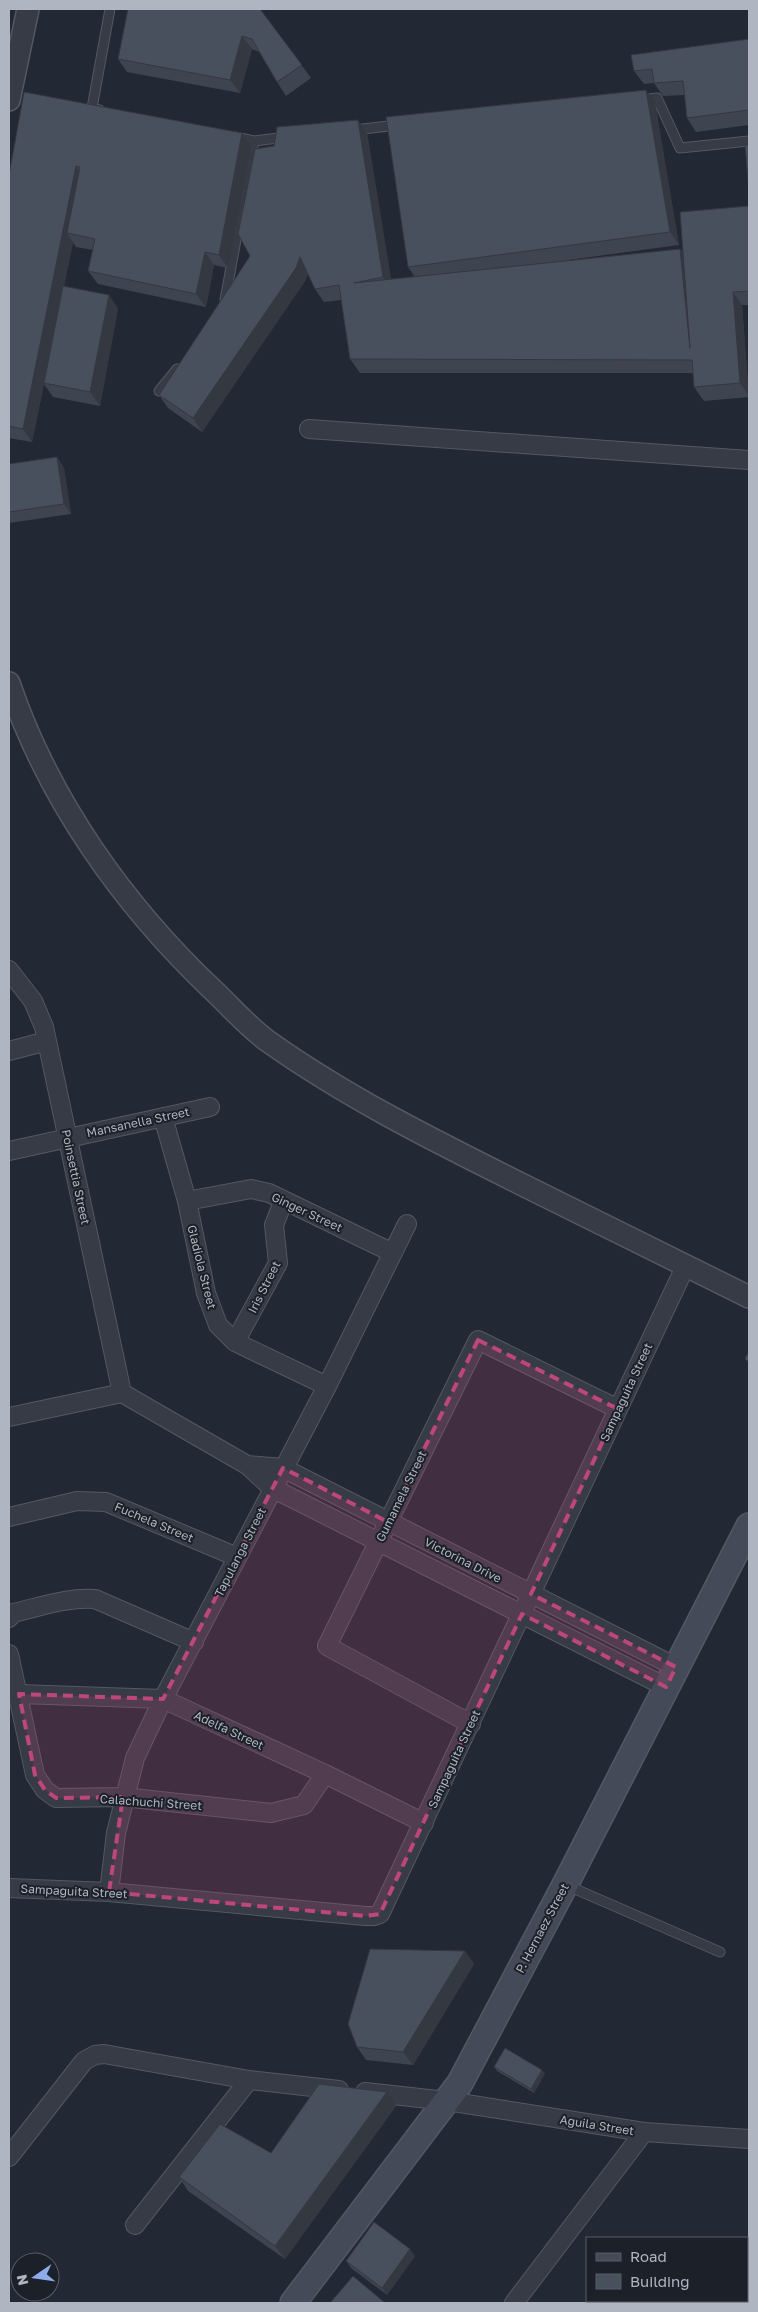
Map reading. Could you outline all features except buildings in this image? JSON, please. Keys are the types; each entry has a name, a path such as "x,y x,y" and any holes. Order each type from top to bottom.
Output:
{"main road":[{"name":"P. Hernaez Street","path":"293,2303 460,2083 565,1885 749,1526"}],"street":[{"path":"9,100 28,9"},
{"path":"309,429 749,460"},
{"path":"9,683 20,716 54,790 97,857 172,952 267,1041 360,1101 470,1158 749,1296"},
{"name":"Poinsettia Street","path":"9,970 33,1001 44,1027 122,1393"},
{"path":"9,1050 47,1041"},
{"name":"Mansanella Street","path":"9,1151 67,1136 210,1106"},
{"name":"Gladiola Street","path":"162,1116 187,1201 206,1293 218,1325 235,1342 327,1386"},
{"name":"Ginger Street","path":"187,1201 251,1189 269,1193 393,1253"},
{"name":"Iris Street","path":"235,1342 278,1263 274,1225 284,1200"},
{"name":"Tapulanga Street","path":"109,1892 116,1833 123,1797 135,1758 163,1699 327,1386 408,1224"},
{"name":"Sampaguita Street","path":"9,1888 109,1892 374,1916 380,1914 686,1265"},
{"name":"Gumamela Street","path":"471,1724 327,1646 478,1340 618,1409"},
{"path":"9,1417 122,1393"},
{"name":"Victorina Drive","path":"122,1393 247,1465 272,1488 522,1614 671,1677"},
{"name":"Victorina Drive","path":"247,1465 283,1468 532,1594 671,1677"},
{"name":"Fuchela Street","path":"9,1517 77,1501 106,1502 237,1557"},
{"path":"9,1618 13,1613 65,1601 80,1598 95,1599 194,1642"},
{"name":"Calachuchi Street","path":"9,1654 35,1775 45,1790 56,1798 123,1797 271,1813 304,1805 325,1774"},
{"name":"Adelfa Street","path":"19,1694 163,1699 325,1774 424,1823"},
{"name":"Aguila Street","path":"9,2157 84,2061 95,2055 104,2054 249,2080 447,2101 644,2132 749,2139"},
{"path":"135,2225 249,2080"},
{"path":"514,2303 644,2132"}],"lane":[{"path":"110,9 92,108 111,112"},
{"path":"627,101 657,98 680,148 749,141"},
{"path":"343,131 411,124"},
{"path":"226,135 254,141 294,137"},
{"path":"224,307 254,141"},
{"path":"159,391 184,361"},
{"path":"565,1885 720,1952"}],"highlighted area":[{"path":"478,1340 618,1409 531,1594 676,1667 666,1687 522,1614 380,1914 365,1916 109,1892 123,1797 56,1798 45,1790 35,1775 19,1694 163,1699 283,1468 388,1522"}]}
